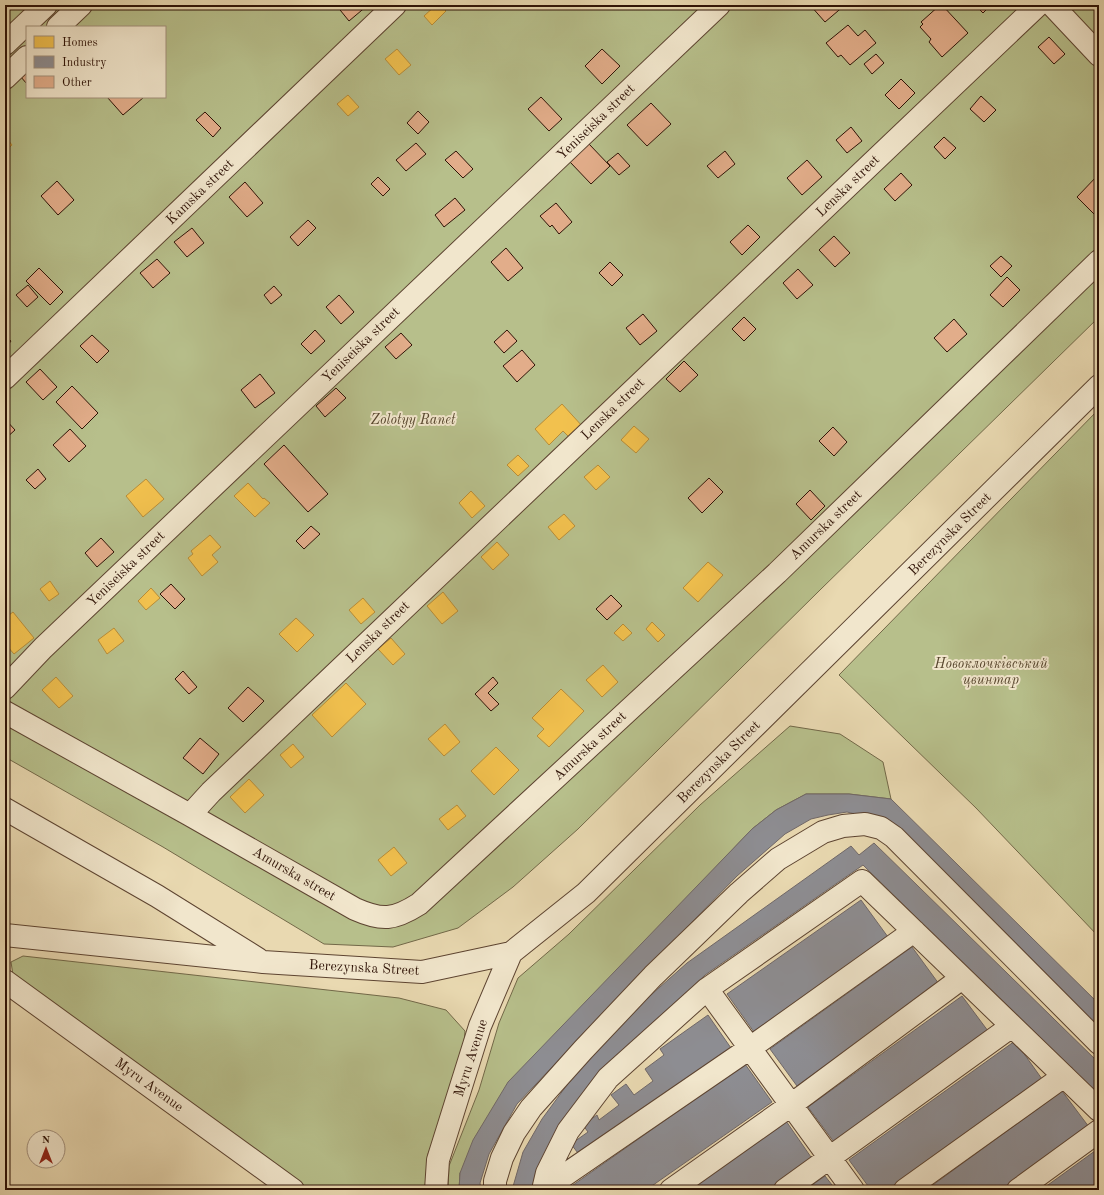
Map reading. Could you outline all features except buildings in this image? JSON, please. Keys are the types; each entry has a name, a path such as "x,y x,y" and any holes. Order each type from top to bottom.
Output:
{"street":[{"path":"5,44 46,5"},
{"path":"59,26 81,5"},
{"name":"Kamska street","path":"5,378 395,5"},
{"name":"Yeniseiska street","path":"5,688 48,642 719,5"},
{"name":"Lenska street","path":"190,815 211,792 1038,5"},
{"path":"1052,5 1099,55"},
{"path":"5,78 26,58"},
{"name":"Amurska street","path":"5,712 355,909 371,916 388,918 405,914 425,899 777,573 1099,262"},
{"name":"Berezynska Street","path":"5,935 263,962 422,972 511,953 586,893 1099,386"},
{"name":"Berezynska Street","path":"5,809 157,896 263,962"},
{"path":"495,1190 495,1181 502,1158 514,1133 530,1108 653,976 739,893 778,860 823,832 843,826 865,824 881,828 894,836 1099,1043"},
{"path":"543,1190 547,1174 568,1131 608,1078 707,989 862,881 1099,1110"},
{"path":"543,1190 750,1048 914,931"},
{"name":"Myru Avenue","path":"436,1190 438,1160 480,1026 511,953"},
{"path":"671,1190 791,1105 962,978"},
{"name":"Myru Avenue","path":"5,981 293,1190"},
{"path":"707,989 853,1190"},
{"path":"785,1190 1012,1026"},
{"path":"905,1190 1064,1076"},
{"path":"1018,1190 1099,1131"}],"green space":[{"name":"Zolotyy Ranet","path":"5,5 1099,5 1099,317 578,829 513,887 458,928 393,947 324,944 163,847 5,757"},
{"name":"Новоклочківський цвинтар","path":"1099,409 1099,937 976,808 839,675"},
{"path":"790,726 840,734 883,762 891,799 849,794 806,794 776,810 752,829 661,925 460,1173 459,1190 448,1190 449,1166 479,1090 499,1023 518,978 569,934 700,805"},
{"path":"23,956 399,998 446,1010 465,1031 463,1055 446,1108 428,1154 427,1190 308,1190 211,1122 13,975 11,962"}]}
